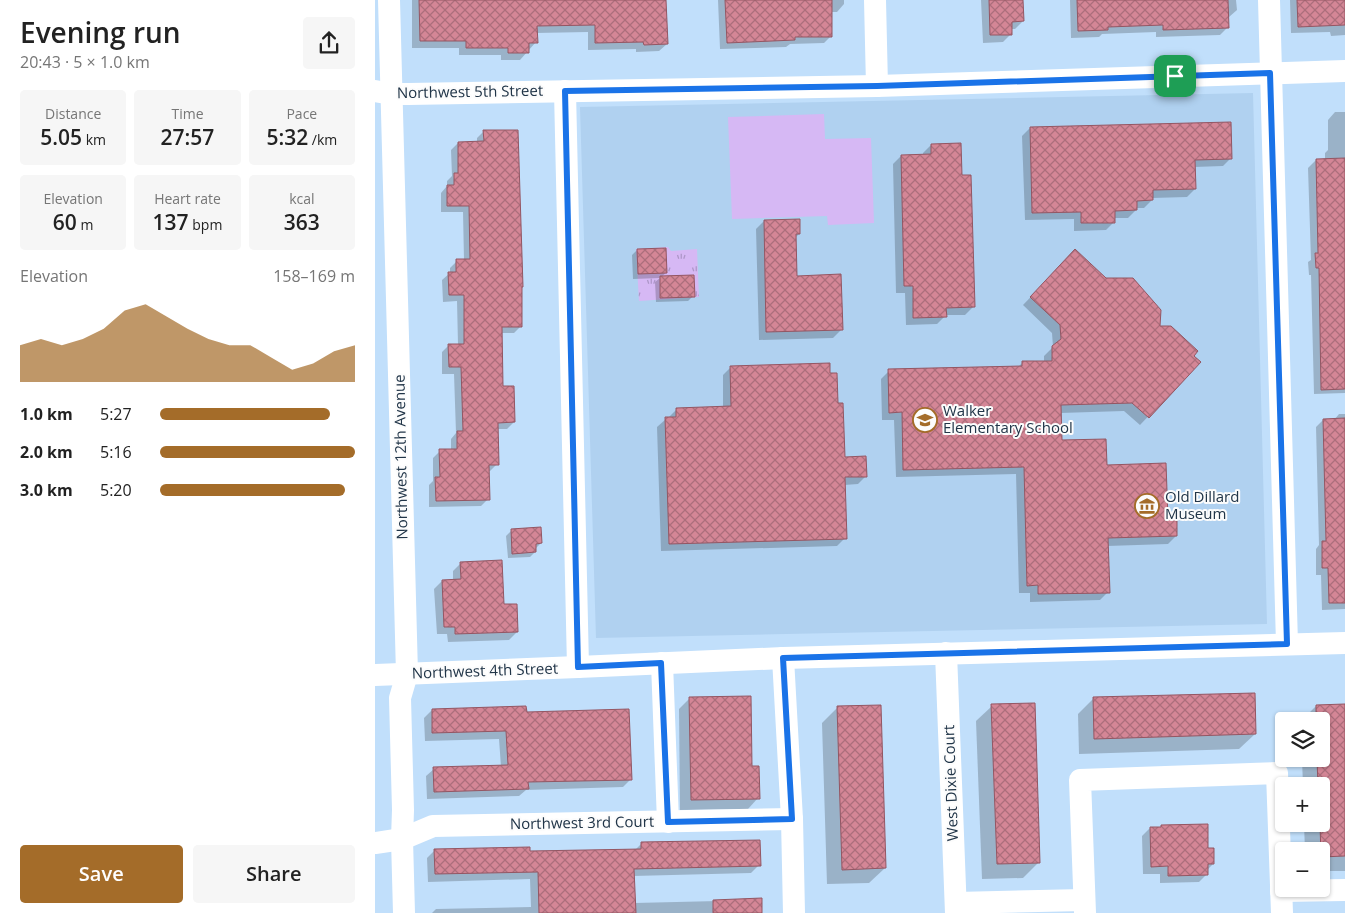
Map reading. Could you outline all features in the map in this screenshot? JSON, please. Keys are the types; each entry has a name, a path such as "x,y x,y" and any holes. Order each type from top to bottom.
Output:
{"street":[{"name":"Northwest 12th Avenue","path":"389,0 383,92 407,674 400,698 404,913"},
{"path":"875,0 877,86"},
{"path":"1269,0 1287,644"},
{"name":"Northwest 5th Street","path":"383,92 877,86 1345,71"},
{"path":"565,91 578,667"},
{"name":"Northwest 4th Street","path":"375,674 946,652 1345,643"},
{"name":"West Dixie Court","path":"946,652 956,908"},
{"path":"783,658 792,819 794,913"},
{"path":"661,663 668,822"},
{"path":"956,908 1084,906 1080,780 1277,773 1281,902 1345,890"},
{"name":"Northwest 3rd Court","path":"375,843 402,839 433,826 792,819"}],"shaded area":[{"name":"Walker Elementary School","path":"1253,93 1267,624 596,638 580,107"}],"green space":[{"path":"824,114 825,139 871,138 874,223 828,225 827,216 732,219 728,117"},
{"path":"668,247 671,251 697,249 699,297 639,301 636,249"}],"building":[{"path":"419,0 666,0 668,44 644,45 643,42 595,43 595,25 537,26 538,43 529,43 529,53 508,53 508,48 466,48 466,41 420,41"},
{"path":"725,0 832,0 832,37 795,37 795,40 727,43"},
{"path":"989,0 1023,0 1024,21 1012,22 1012,35 990,35"},
{"path":"1077,0 1228,0 1229,28 1163,30 1163,25 1108,27 1108,30 1078,31"},
{"path":"1297,0 1345,0 1345,25 1298,27"},
{"path":"1231,122 1232,159 1195,160 1196,189 1153,190 1153,200 1137,201 1137,210 1115,211 1115,223 1081,223 1081,212 1032,213 1030,127"},
{"path":"483,130 518,130 523,287 522,327 502,327 503,386 514,386 515,422 498,423 499,465 489,465 490,500 436,501 435,477 440,477 439,449 457,449 457,431 463,431 461,367 449,367 448,344 464,344 464,295 449,295 448,272 456,272 456,259 470,259 469,206 447,206 447,185 454,185 454,173 458,173 458,142 484,141"},
{"path":"961,143 962,175 971,175 975,307 946,308 947,317 913,318 913,286 904,286 901,155 931,154 931,144"},
{"path":"1345,158 1345,389 1321,390 1319,268 1316,268 1315,253 1318,253 1316,159"},
{"path":"800,219 800,234 796,234 797,276 841,274 843,330 766,332 764,220"},
{"path":"666,248 667,273 638,274 637,249"},
{"path":"1075,249 1106,278 1133,278 1161,310 1160,326 1171,326 1198,351 1194,356 1201,362 1149,418 1132,403 1061,405 1062,440 1106,439 1107,465 1166,463 1168,519 1177,518 1177,536 1108,538 1110,593 1038,594 1038,585 1027,586 1024,467 903,470 902,412 889,413 888,369 1022,366 1022,361 1052,361 1052,346 1061,339 1060,325 1030,297"},
{"path":"694,275 695,297 660,298 660,276"},
{"path":"830,363 830,373 837,373 838,403 843,403 845,457 866,456 867,477 845,477 847,539 669,544 665,417 676,417 676,408 731,406 730,366"},
{"path":"1345,418 1345,603 1329,603 1328,568 1322,568 1322,541 1326,541 1323,419"},
{"path":"541,527 542,543 536,544 536,552 512,554 511,529"},
{"path":"502,560 504,604 517,604 518,632 455,634 455,627 444,627 442,580 461,579 460,562"},
{"path":"1255,693 1256,734 1094,739 1093,697"},
{"path":"751,696 752,766 759,766 760,799 691,800 689,697"},
{"path":"1035,703 1040,863 997,864 991,704"},
{"path":"1345,704 1345,856 1330,857 1330,842 1321,842 1320,832 1330,832 1330,777 1318,777 1317,767 1330,767 1330,712 1316,712 1316,705"},
{"path":"881,705 886,868 842,870 837,706"},
{"path":"526,706 527,712 629,709 632,780 528,782 529,789 434,792 433,767 508,765 506,731 432,733 432,709"},
{"path":"1208,824 1208,848 1214,848 1214,864 1208,864 1208,875 1168,876 1168,866 1151,867 1150,827"},
{"path":"760,840 761,866 634,869 636,913 539,913 538,872 435,874 434,849 530,847 530,851 641,849 641,842"},
{"path":"762,898 762,913 713,913 713,900"}],"place":[{"name":"Walker Elementary School","path":"925,420"},
{"name":"Old Dillard Museum","path":"1147,506"}],"route":[{"path":"1270,73 1287,644 783,658 792,819 668,822 661,663 578,667 565,91 877,86 1175,76 1270,73"}]}
